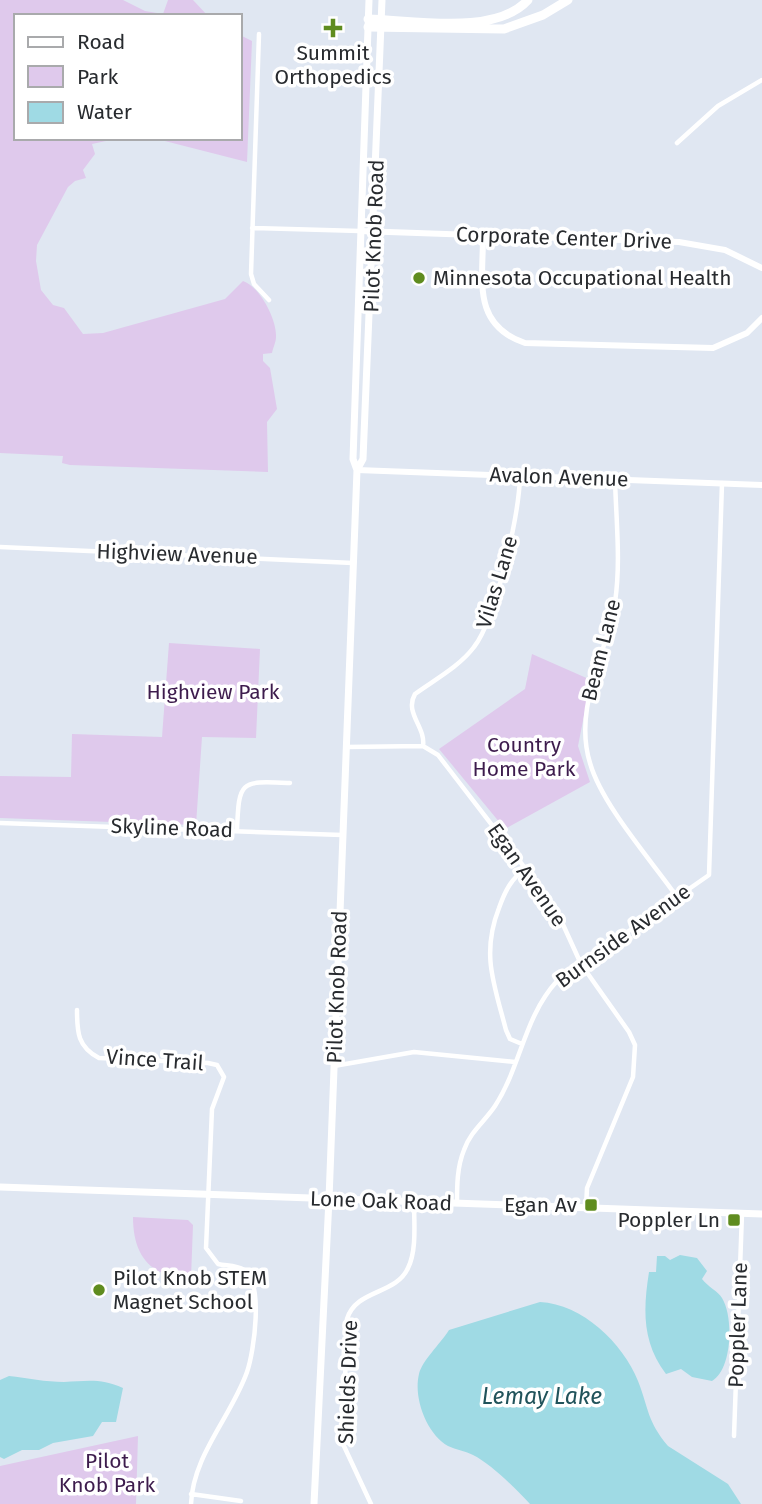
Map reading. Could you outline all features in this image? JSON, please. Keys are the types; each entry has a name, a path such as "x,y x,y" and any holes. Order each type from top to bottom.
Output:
{"highway":[{"path":"381,24 487,22 510,15 528,0"},
{"path":"368,23 504,29 543,15 568,0"}],"main road":[{"name":"Pilot Knob Road","path":"314,1504 330,1199 357,470 353,459 354,413 369,0"},
{"name":"Pilot Knob Road","path":"357,470 363,459 366,413 382,0"},
{"name":"Lone Oak Road","path":"0,1187 586,1210 762,1214"}],"street":[{"path":"259,34 251,274 254,285 269,300"},
{"path":"677,143 718,106 762,80"},
{"path":"252,228 360,231"},
{"name":"Corporate Center Drive","path":"360,231 702,245 725,250 762,268"},
{"path":"483,236 482,292 485,310 501,332 525,343 713,348 747,333 762,318"},
{"path":"354,413 366,413"},
{"name":"Avalon Avenue","path":"357,470 762,485"},
{"name":"Vilas Lane","path":"423,746 424,737 412,712 411,702 415,694 463,659 482,635 519,508 520,476"},
{"name":"Beam Lane","path":"615,480 615,599 590,693 584,736 589,761 604,794 677,897"},
{"name":"Burnside Avenue","path":"457,1203 458,1172 464,1149 495,1105 542,997 557,981 709,875 722,483"},
{"name":"Highview Avenue","path":"0,547 353,563"},
{"path":"346,747 423,746"},
{"name":"Egan Avenue","path":"423,746 438,755 555,907 581,964 629,1032 636,1059 633,1077 587,1188 586,1210"},
{"path":"237,830 239,797 245,786 256,781 290,783"},
{"name":"Skyline Road","path":"0,823 343,835"},
{"path":"522,1044 510,1039 506,1030 488,953 491,928 507,887 526,868"},
{"name":"Vince Trail","path":"77,1010 79,1039 90,1053 99,1058 208,1063 222,1070 223,1084 212,1109 208,1195"},
{"path":"334,1066 414,1052 515,1062"},
{"path":"191,1504 197,1469 247,1372 256,1306 254,1285 248,1273 236,1266 218,1264 208,1252 208,1195"},
{"name":"Shields Drive","path":"371,1504 343,1444 347,1319 357,1301 397,1282 408,1270 412,1257 414,1202"},
{"name":"Poppler Lane","path":"734,1436 742,1213"},
{"path":"191,1494 241,1501"}],"green space":[{"path":"0,0 123,0 145,11 163,14 14,14 14,140 111,140 92,144 95,154 83,170 86,178 75,181 68,187 37,245 36,261 41,290 53,305 64,308 83,334 103,333 225,299 243,281 249,284 266,304 276,330 272,353 263,354 263,361 270,368 277,409 267,422 268,472 70,465 62,463 63,456 0,453"},
{"path":"168,0 193,0 206,14 163,14"},
{"path":"242,36 252,41 247,162 161,140 242,140"},
{"name":"Highview Park","path":"169,643 260,649 256,738 202,737 196,825 0,818 0,776 71,777 72,734 162,737"},
{"name":"Country Home Park","path":"532,654 591,680 578,746 590,782 505,829 439,749 525,689"},
{"path":"133,1217 188,1220 193,1225 191,1278 165,1274 147,1262 136,1243"},
{"name":"Pilot Knob Park","path":"138,1436 136,1504 0,1504 0,1466"}],"water":[{"path":"680,1255 697,1258 707,1271 702,1279 720,1296 726,1307 729,1330 727,1355 719,1375 712,1381 692,1377 681,1369 666,1374 648,1338 645,1313 649,1272 656,1272 657,1256 665,1256 670,1260"},
{"name":"Lemay Lake","path":"540,1302 556,1304 586,1318 611,1340 631,1367 652,1422 668,1446 728,1484 741,1504 530,1504 487,1464 440,1440 423,1414 418,1394 419,1374 427,1358 449,1330"},
{"path":"9,1376 57,1382 101,1381 123,1388 116,1422 102,1422 93,1436 53,1443 39,1450 22,1450 4,1459 0,1457 0,1380"}],"place":[{"name":"Summit Orthopedics","path":"333,28"},
{"name":"Minnesota Occupational Health","path":"419,278"},
{"name":"Egan Av","path":"591,1205"},
{"name":"Poppler Ln","path":"734,1220"},
{"name":"Pilot Knob STEM Magnet School","path":"99,1290"}]}
